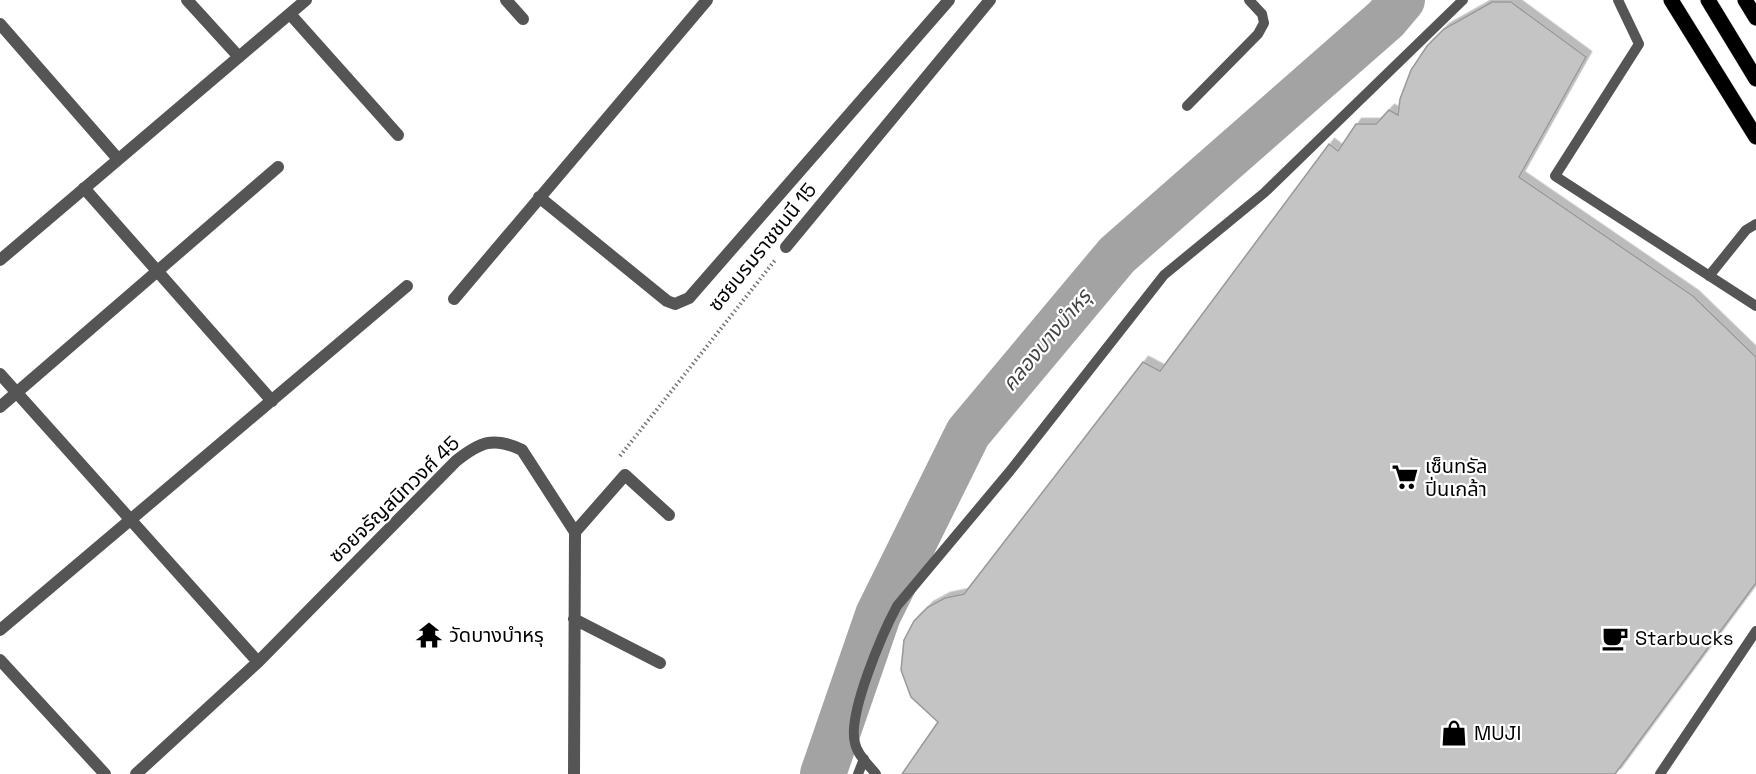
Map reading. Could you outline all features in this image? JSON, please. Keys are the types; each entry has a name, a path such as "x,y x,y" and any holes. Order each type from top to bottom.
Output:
{"main road":[{"path":"1671,0 1756,137"},
{"path":"1708,0 1756,79"},
{"path":"1745,0 1756,18"}],"street":[{"path":"188,0 239,57"},
{"path":"0,260 306,0"},
{"path":"506,0 523,19"},
{"path":"454,299 706,0"},
{"path":"539,196 667,301 675,304 682,302 696,289 948,0"},
{"name":"ซฮยบรมราชชนนี 15","path":"786,247 990,0"},
{"path":"290,14 398,135"},
{"path":"0,24 118,159"},
{"path":"0,407 278,166"},
{"path":"84,188 272,401"},
{"path":"0,630 406,286"},
{"path":"0,374 258,662"},
{"name":"ซอยจรัญสนิทวงศ์ 45","path":"136,774 258,662 456,461 475,446 491,441 508,443 522,450 574,532"},
{"path":"574,774 574,532 625,475 669,515"},
{"path":"574,619 660,663"},
{"path":"0,660 105,774"}],"lane":[{"path":"1187,106 1258,34 1264,23 1262,14 1249,0"},
{"path":"876,774 855,744 854,730 864,688 884,630 897,606 1010,471 1164,275 1264,194 1463,0"},
{"path":"1618,0 1639,44 1555,176 1756,306"},
{"path":"1709,276 1746,230 1756,224"},
{"path":"1660,774 1756,631"},
{"path":"858,774 864,759"}],"path":[{"name":"ซฮยบรมราชชนนี 15","path":"619,458 786,247"}],"building":[{"name":"เซ็นทรัล ปิ่นเกล้า","path":"1492,2 1511,2 1586,57 1519,177 1693,296 1756,357 1756,583 1615,774 902,774 938,722 911,697 901,670 904,640 914,621 928,607 945,598 964,594 1143,362 1160,371 1329,144 1338,151 1356,124 1376,124 1389,110 1398,115 1400,99 1411,70 1427,46 1444,29"}],"waterway":[{"name":"คลองบางบำหรุ","path":"823,774 878,615 968,433 1117,255 1386,19 1402,0"}],"place":[{"name":"เซ็นทรัล ปิ่นเกล้า","path":"1405,477"},
{"name":"วัดบางบำหรุ","path":"429,635"},
{"name":"Starbucks","path":"1615,638"},
{"name":"MUJI","path":"1454,733"}]}
